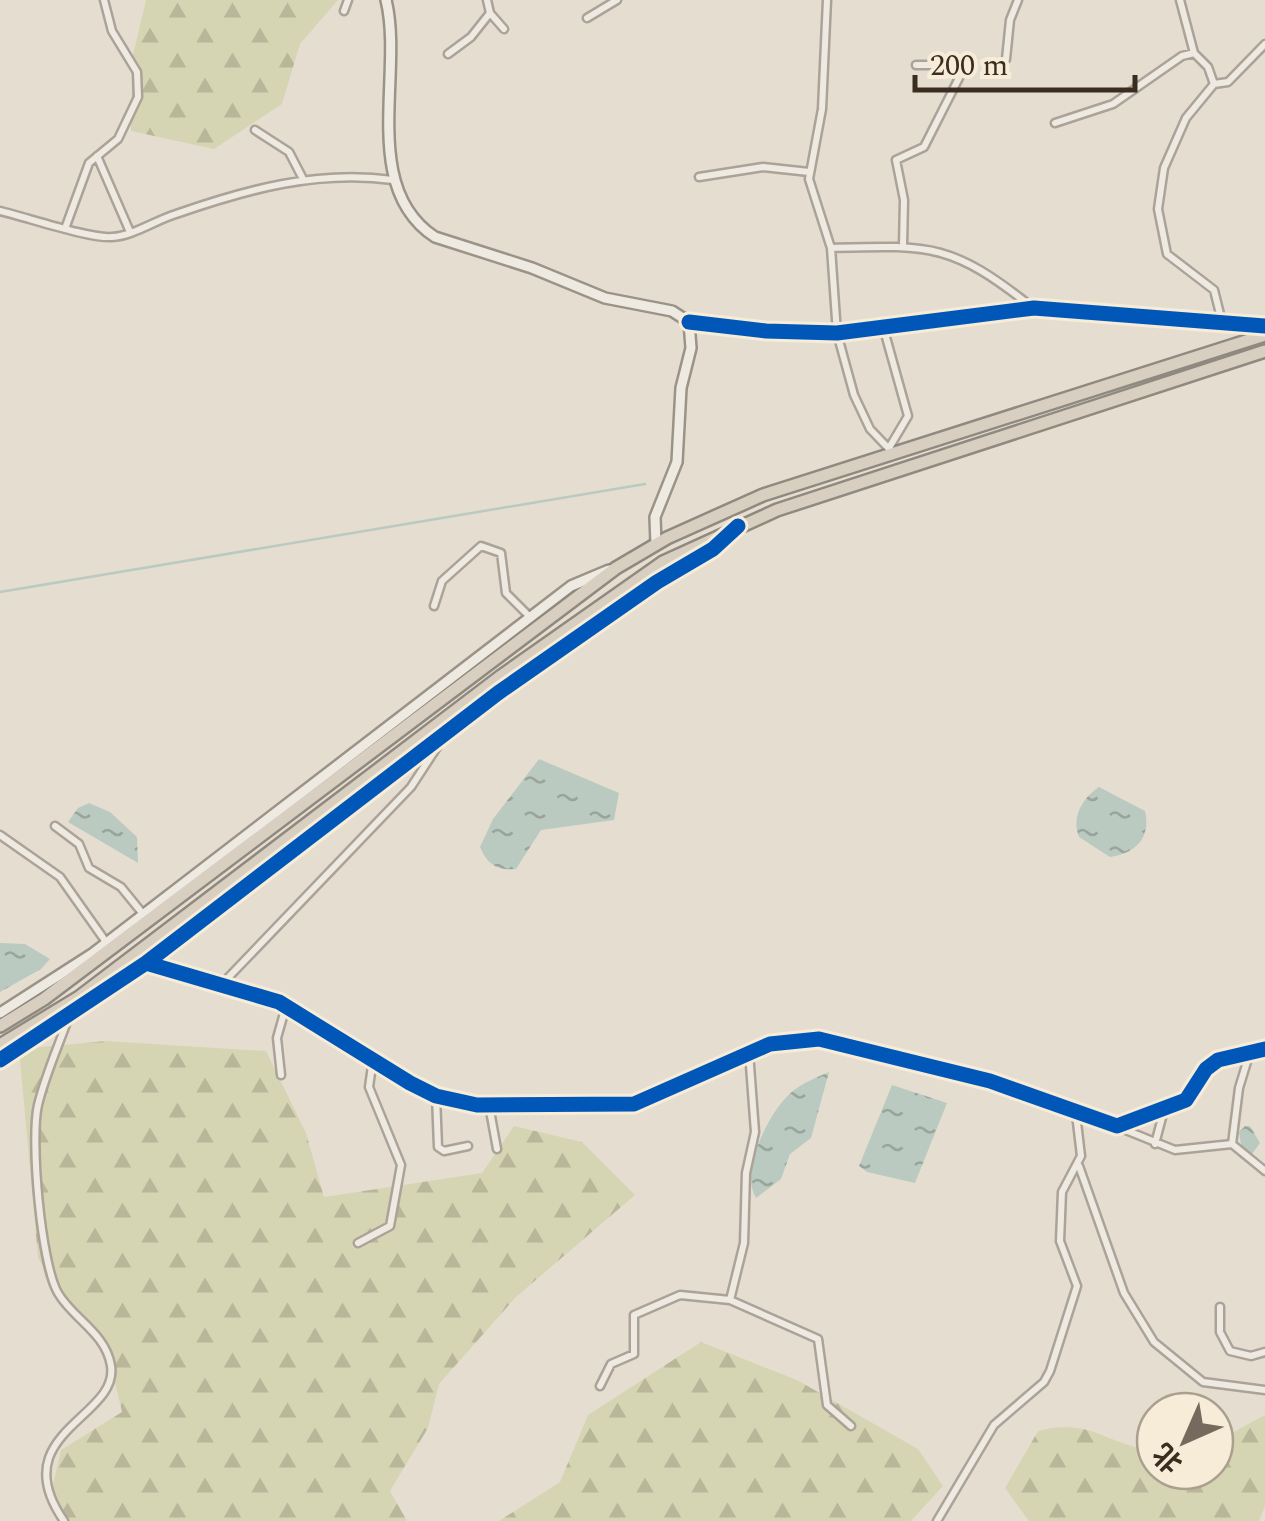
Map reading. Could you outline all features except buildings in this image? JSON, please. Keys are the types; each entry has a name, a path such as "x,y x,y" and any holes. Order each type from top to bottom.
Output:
{"highway":[{"path":"0,1026 57,990 616,568 656,544 763,495 891,451 1265,335"},
{"path":"0,1044 79,998 501,676 629,584 738,526 926,459 1265,352"}],"street":[{"path":"66,226 78,187 97,156 118,139 138,97 139,82 112,31 104,0"},
{"path":"344,11 348,0"},
{"path":"386,0 393,37 393,180 424,228 435,237 532,268 605,298 672,311 689,322 837,333 1034,308 1265,326"},
{"path":"487,0 490,14 504,28"},
{"path":"587,18 617,0"},
{"path":"827,0 822,109 809,172 830,248 837,333 860,412 891,451 908,416 884,330"},
{"path":"1006,58 1010,20 1018,0"},
{"path":"1180,0 1194,53 1208,67 1214,84"},
{"path":"448,54 472,37 490,14"},
{"path":"1222,322 1214,290 1166,254 1158,209 1174,141 1214,84 1228,82 1265,44"},
{"path":"1055,123 1113,104 1182,56 1194,53"},
{"path":"903,246 904,200 896,160 924,146 963,70 958,65 916,65"},
{"path":"256,130 289,152 302,177"},
{"path":"97,156 130,232"},
{"path":"699,177 763,167 809,172"},
{"path":"0,212 66,226 96,237 130,232 176,214 302,177 356,175 393,180"},
{"path":"830,248 903,246 970,261 1034,308"},
{"path":"656,544 655,516 677,462 678,407 690,348 689,322"},
{"path":"0,1060 68,1019 146,963 445,734 616,610 713,549 738,526"},
{"path":"434,606 442,582 480,546 501,553 506,593 531,618"},
{"path":"0,1013 106,942 581,580 616,568"},
{"path":"224,983 411,786 445,734"},
{"path":"55,826 79,844 89,868 120,886 143,914"},
{"path":"0,835 60,877 106,942"},
{"path":"146,963 189,978 224,983 286,1006 436,1096 489,1105 634,1104 749,1052 796,1039 852,1044 990,1081 1175,1150 1232,1144 1265,1171"},
{"path":"281,1075 277,1038 286,1006"},
{"path":"64,1521 48,1495 47,1467 68,1427 107,1389 111,1365 97,1336 60,1296 43,1234 36,1121 68,1019"},
{"path":"1117,1126 1186,1100 1212,1064 1265,1048"},
{"path":"730,1300 744,1243 746,1173 755,1132 749,1052"},
{"path":"1232,1144 1239,1088 1250,1052"},
{"path":"358,1243 390,1226 401,1178 397,1152 368,1086 373,1059"},
{"path":"436,1096 438,1148 444,1152 468,1146"},
{"path":"489,1105 497,1149"},
{"path":"1155,1144 1164,1109"},
{"path":"937,1521 994,1425 1044,1382 1050,1371 1077,1286 1060,1241 1060,1199 1082,1147 1076,1114"},
{"path":"1078,1164 1124,1293 1154,1342 1203,1382 1265,1390"},
{"path":"600,1386 611,1364 634,1354 632,1322 639,1311 680,1295 730,1300 818,1339 827,1406 851,1426"},
{"path":"1220,1307 1220,1332 1230,1350 1251,1356 1265,1352"}],"green space":[{"path":"146,0 338,0 300,44 282,104 214,149 131,131 132,59"},
{"path":"106,1041 266,1051 306,1133 324,1197 482,1173 514,1126 582,1142 635,1195 516,1297 439,1384 428,1428 390,1491 407,1521 61,1521 52,1489 61,1450 122,1412 109,1357 64,1309 38,1257 19,1049"},
{"path":"701,1342 797,1380 918,1449 943,1486 911,1521 499,1521 560,1482 588,1415"},
{"path":"1265,1415 1265,1506 1259,1521 1029,1521 1005,1488 1038,1431 1073,1427 1135,1447 1135,1491 1235,1491 1235,1431"}],"water":[{"path":"539,759 619,793 614,820 541,830 516,869 503,869 489,862 480,847 493,819"},
{"path":"1099,787 1145,811 1146,829 1140,843 1119,855 1110,857 1079,837 1076,823 1080,809"},
{"path":"89,803 110,812 137,837 138,863 68,822 78,808"},
{"path":"0,943 25,944 50,959 41,969 0,992"},
{"path":"829,1072 811,1138 790,1154 781,1179 756,1198 751,1172 754,1157 775,1112 793,1091"},
{"path":"892,1085 947,1103 915,1183 867,1172 859,1166"},
{"path":"1250,1126 1260,1143 1252,1154 1241,1145 1239,1132"}],"waterway":[{"path":"0,592 645,484"}],"cycle path":[{"path":"689,322 766,331 837,333 1034,308 1265,326"},
{"path":"0,1060 146,963 498,693 657,582 713,549 738,526"},
{"path":"146,963 279,1002 410,1083 436,1096 477,1105 634,1104 770,1044 819,1039 990,1081 1117,1126 1186,1100 1206,1069 1218,1060 1265,1049"}]}
